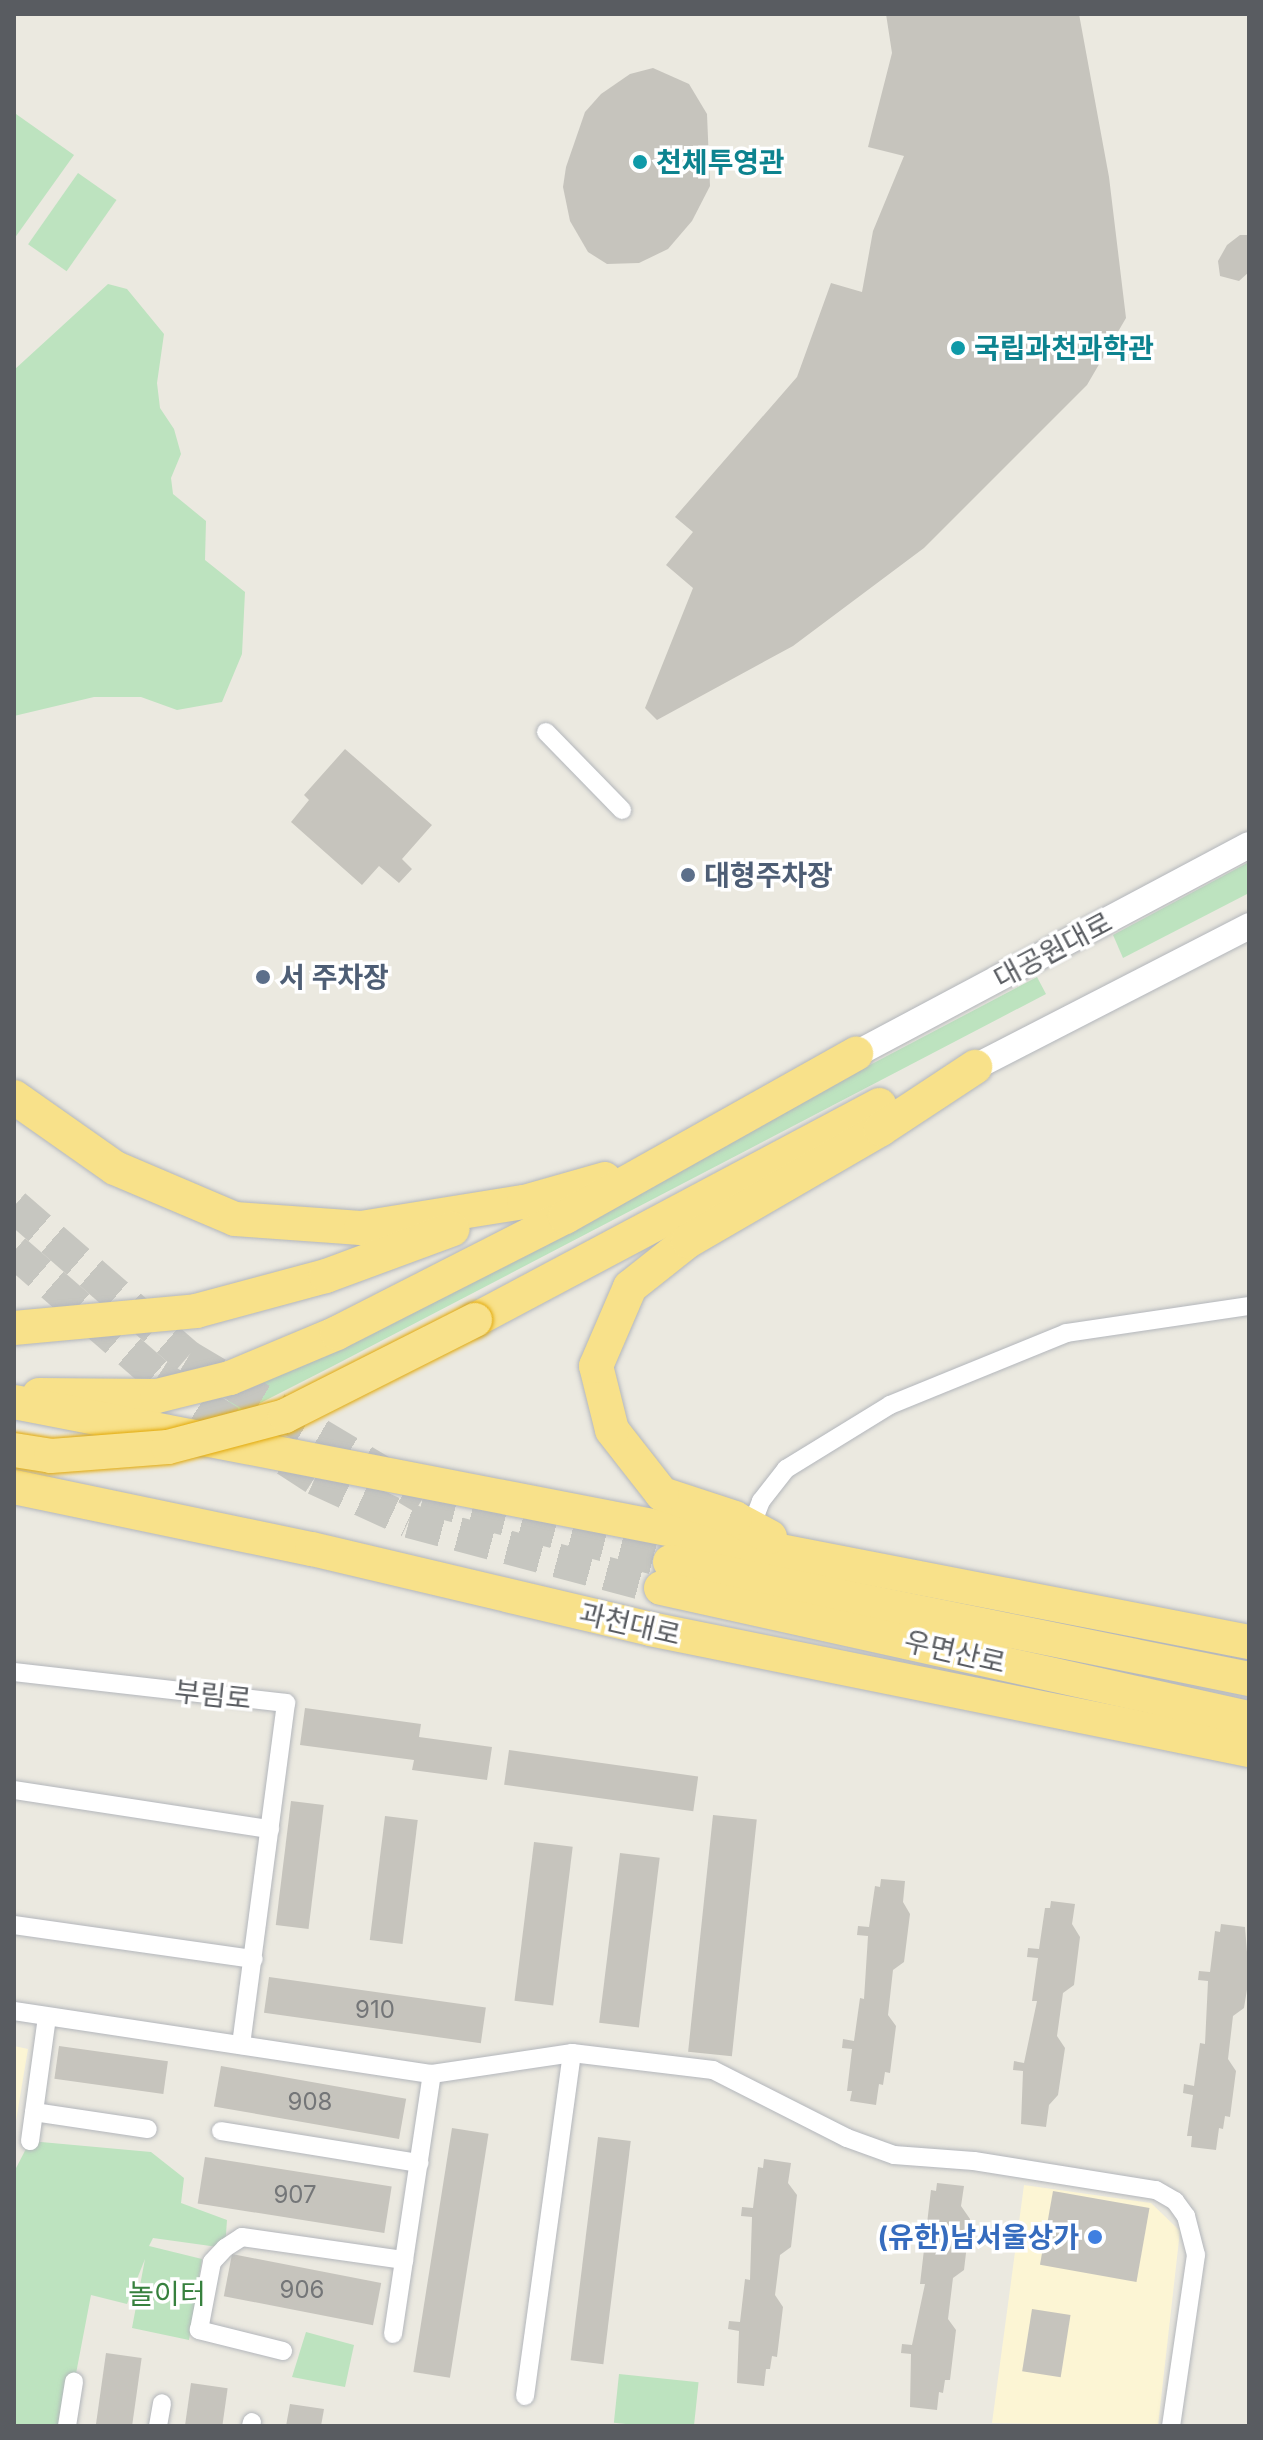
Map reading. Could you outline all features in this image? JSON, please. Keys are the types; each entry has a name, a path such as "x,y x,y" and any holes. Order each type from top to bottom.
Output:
{"highway":[{"path":"14,1396 157,1396 230,1378 337,1333 565,1217 856,1054"},
{"path":"14,1450 51,1456 168,1447 285,1416 475,1320 933,1075 975,1067"},
{"path":"801,1554 751,1527 662,1494 612,1430 596,1366 630,1287 688,1241 881,1129 975,1067"},
{"path":"14,1097 31,1114 115,1168 235,1219 361,1228 524,1202"},
{"path":"14,1328 196,1311 326,1276 524,1202 659,1163"},
{"path":"14,1402 1249,1642"},
{"name":"과천대로","path":"14,1487 312,1549 650,1629 1249,1750"},
{"name":"우면산로","path":"1249,1679 666,1575 1249,1718"}],"street":[{"path":"546,732 622,810"},
{"name":"대공원대로","path":"856,1054 1249,845"},
{"path":"975,1067 1249,926"},
{"path":"751,1527 761,1501 786,1469 903,1399 1066,1333 1249,1306"},
{"name":"부림로","path":"14,1672 286,1703 241,2045"},
{"path":"14,1790 270,1829"},
{"path":"14,1925 254,1959"},
{"path":"14,2011 432,2074 572,2053 713,2070 847,2138 894,2155 974,2161 1137,2185 1175,2201 1194,2231 1196,2255 1171,2426"},
{"path":"30,2141 47,2017"},
{"path":"525,2396 572,2053"},
{"path":"393,2334 432,2074"},
{"path":"34,2112 148,2129"},
{"path":"221,2131 419,2163"},
{"path":"283,2351 199,2330 212,2262 225,2248 242,2237 404,2260"},
{"path":"67,2426 74,2382"},
{"path":"158,2426 162,2403"}],"shaded area":[{"path":"14,2046 28,2049 14,2133"},
{"path":"1024,2185 1151,2203 1180,2231 1158,2426 992,2423"}],"green space":[{"path":"16,114 74,155 14,239 14,117"},
{"path":"78,173 117,200 67,271 28,244"},
{"path":"108,284 127,289 164,334 157,383 160,408 174,429 181,454 171,478 173,494 206,521 205,560 245,592 242,654 222,702 177,710 141,697 94,697 14,716 14,370"},
{"path":"1249,862 1249,893 1123,958 1113,935"},
{"path":"1037,977 1046,994 333,1366 237,1415 223,1393 644,1184"},
{"name":"놀이터","path":"30,2141 151,2152 184,2178 181,2203 227,2220 225,2248 153,2238 149,2246 202,2259 189,2340 132,2328 145,2259 127,2304 91,2295 66,2426 14,2426 14,2172"},
{"path":"306,2332 354,2345 345,2387 292,2377"},
{"path":"619,2374 699,2382 694,2426 614,2423"}],"building":[{"name":"국립과천과학관","path":"886,14 1079,14 1109,177 1126,318 1087,385 924,548 793,646 657,720 645,708 693,588 666,565 693,532 675,517 797,377 831,283 862,292 873,231 904,156 868,147 892,53"},
{"name":"천체투영관","path":"653,68 689,84 707,114 710,186 692,221 668,249 639,263 607,264 588,252 570,221 563,187 566,167 585,112 601,94 630,74"},
{"path":"1240,235 1249,235 1249,272 1239,281 1220,276 1218,261 1227,245"},
{"path":"345,749 432,825 402,859 412,869 399,883 379,866 362,885 291,822 309,800 304,795"},
{"path":"305,1708 421,1724 419,1737 492,1747 487,1780 412,1770 414,1760 300,1745"},
{"path":"509,1750 698,1777 693,1811 504,1785"},
{"path":"291,1801 324,1805 309,1929 276,1925"},
{"path":"713,1815 757,1820 732,2056 688,2052"},
{"path":"385,1816 418,1820 403,1944 370,1940"},
{"path":"534,1842 573,1847 553,2006 515,2001"},
{"path":"620,1853 660,1858 639,2028 599,2023"},
{"path":"881,1879 905,1881 903,1902 910,1914 904,1962 893,1970 888,2015 896,2026 890,2073 885,2072 883,2085 879,2084 876,2105 850,2101 852,2091 847,2091 852,2049 842,2048 843,2039 854,2041 860,1998 864,1999 868,1936 857,1935 858,1926 869,1927 875,1886 880,1887"},
{"path":"1051,1901 1075,1904 1072,1924 1080,1937 1074,1985 1063,1993 1057,2036 1065,2048 1058,2095 1049,2105 1046,2127 1021,2124 1023,2071 1013,2070 1014,2061 1024,2063 1037,2001 1032,2001 1038,1958 1027,1957 1028,1948 1039,1949 1045,1908 1050,1908"},
{"path":"1221,1924 1245,1927 1249,1977 1244,2008 1233,2016 1228,2059 1236,2071 1230,2117 1225,2116 1223,2129 1219,2128 1216,2150 1191,2147 1192,2136 1187,2136 1193,2095 1183,2093 1184,2084 1194,2086 1200,2043 1205,2044 1208,1981 1198,1980 1199,1971 1210,1972 1215,1931 1220,1932"},
{"path":"269,1977 486,2007 481,2043 264,2013"},
{"path":"59,2046 168,2061 163,2094 54,2079"},
{"path":"221,2066 406,2099 399,2139 214,2106"},
{"path":"452,2128 489,2134 450,2378 413,2372"},
{"path":"598,2137 631,2141 603,2364 571,2360"},
{"path":"205,2157 392,2187 384,2233 198,2203"},
{"path":"764,2159 791,2163 788,2183 797,2195 791,2247 780,2255 775,2295 783,2307 777,2357 772,2356 770,2369 766,2369 764,2386 737,2383 739,2331 728,2329 729,2321 740,2322 745,2279 750,2280 752,2217 741,2216 742,2207 753,2208 758,2167 763,2168"},
{"path":"937,2183 964,2186 961,2206 970,2219 964,2270 953,2278 948,2319 956,2330 950,2380 945,2380 943,2393 939,2392 937,2410 910,2407 911,2354 901,2353 902,2344 912,2345 925,2284 920,2284 925,2241 914,2239 915,2230 926,2232 931,2190 936,2191"},
{"name":"(유한)남서울상가","path":"1053,2191 1150,2208 1136,2282 1040,2265"},
{"path":"232,2254 381,2283 373,2325 224,2296"},
{"path":"1032,2309 1071,2315 1061,2377 1022,2371"},
{"path":"106,2353 142,2358 132,2426 96,2426"},
{"path":"191,2383 228,2388 222,2426 185,2426"},
{"path":"290,2404 324,2409 321,2426 286,2426"}],"tunnel":[{"path":"14,1206 188,1357 423,1497 670,1562"},
{"path":"14,1251 158,1376 315,1478 409,1521 661,1588"}],"place":[{"name":"천체투영관","path":"640,162"},
{"name":"국립과천과학관","path":"958,348"},
{"name":"대형주차장","path":"688,875"},
{"name":"서 주차장","path":"263,977"},
{"name":"(유한)남서울상가","path":"1095,2237"}]}
